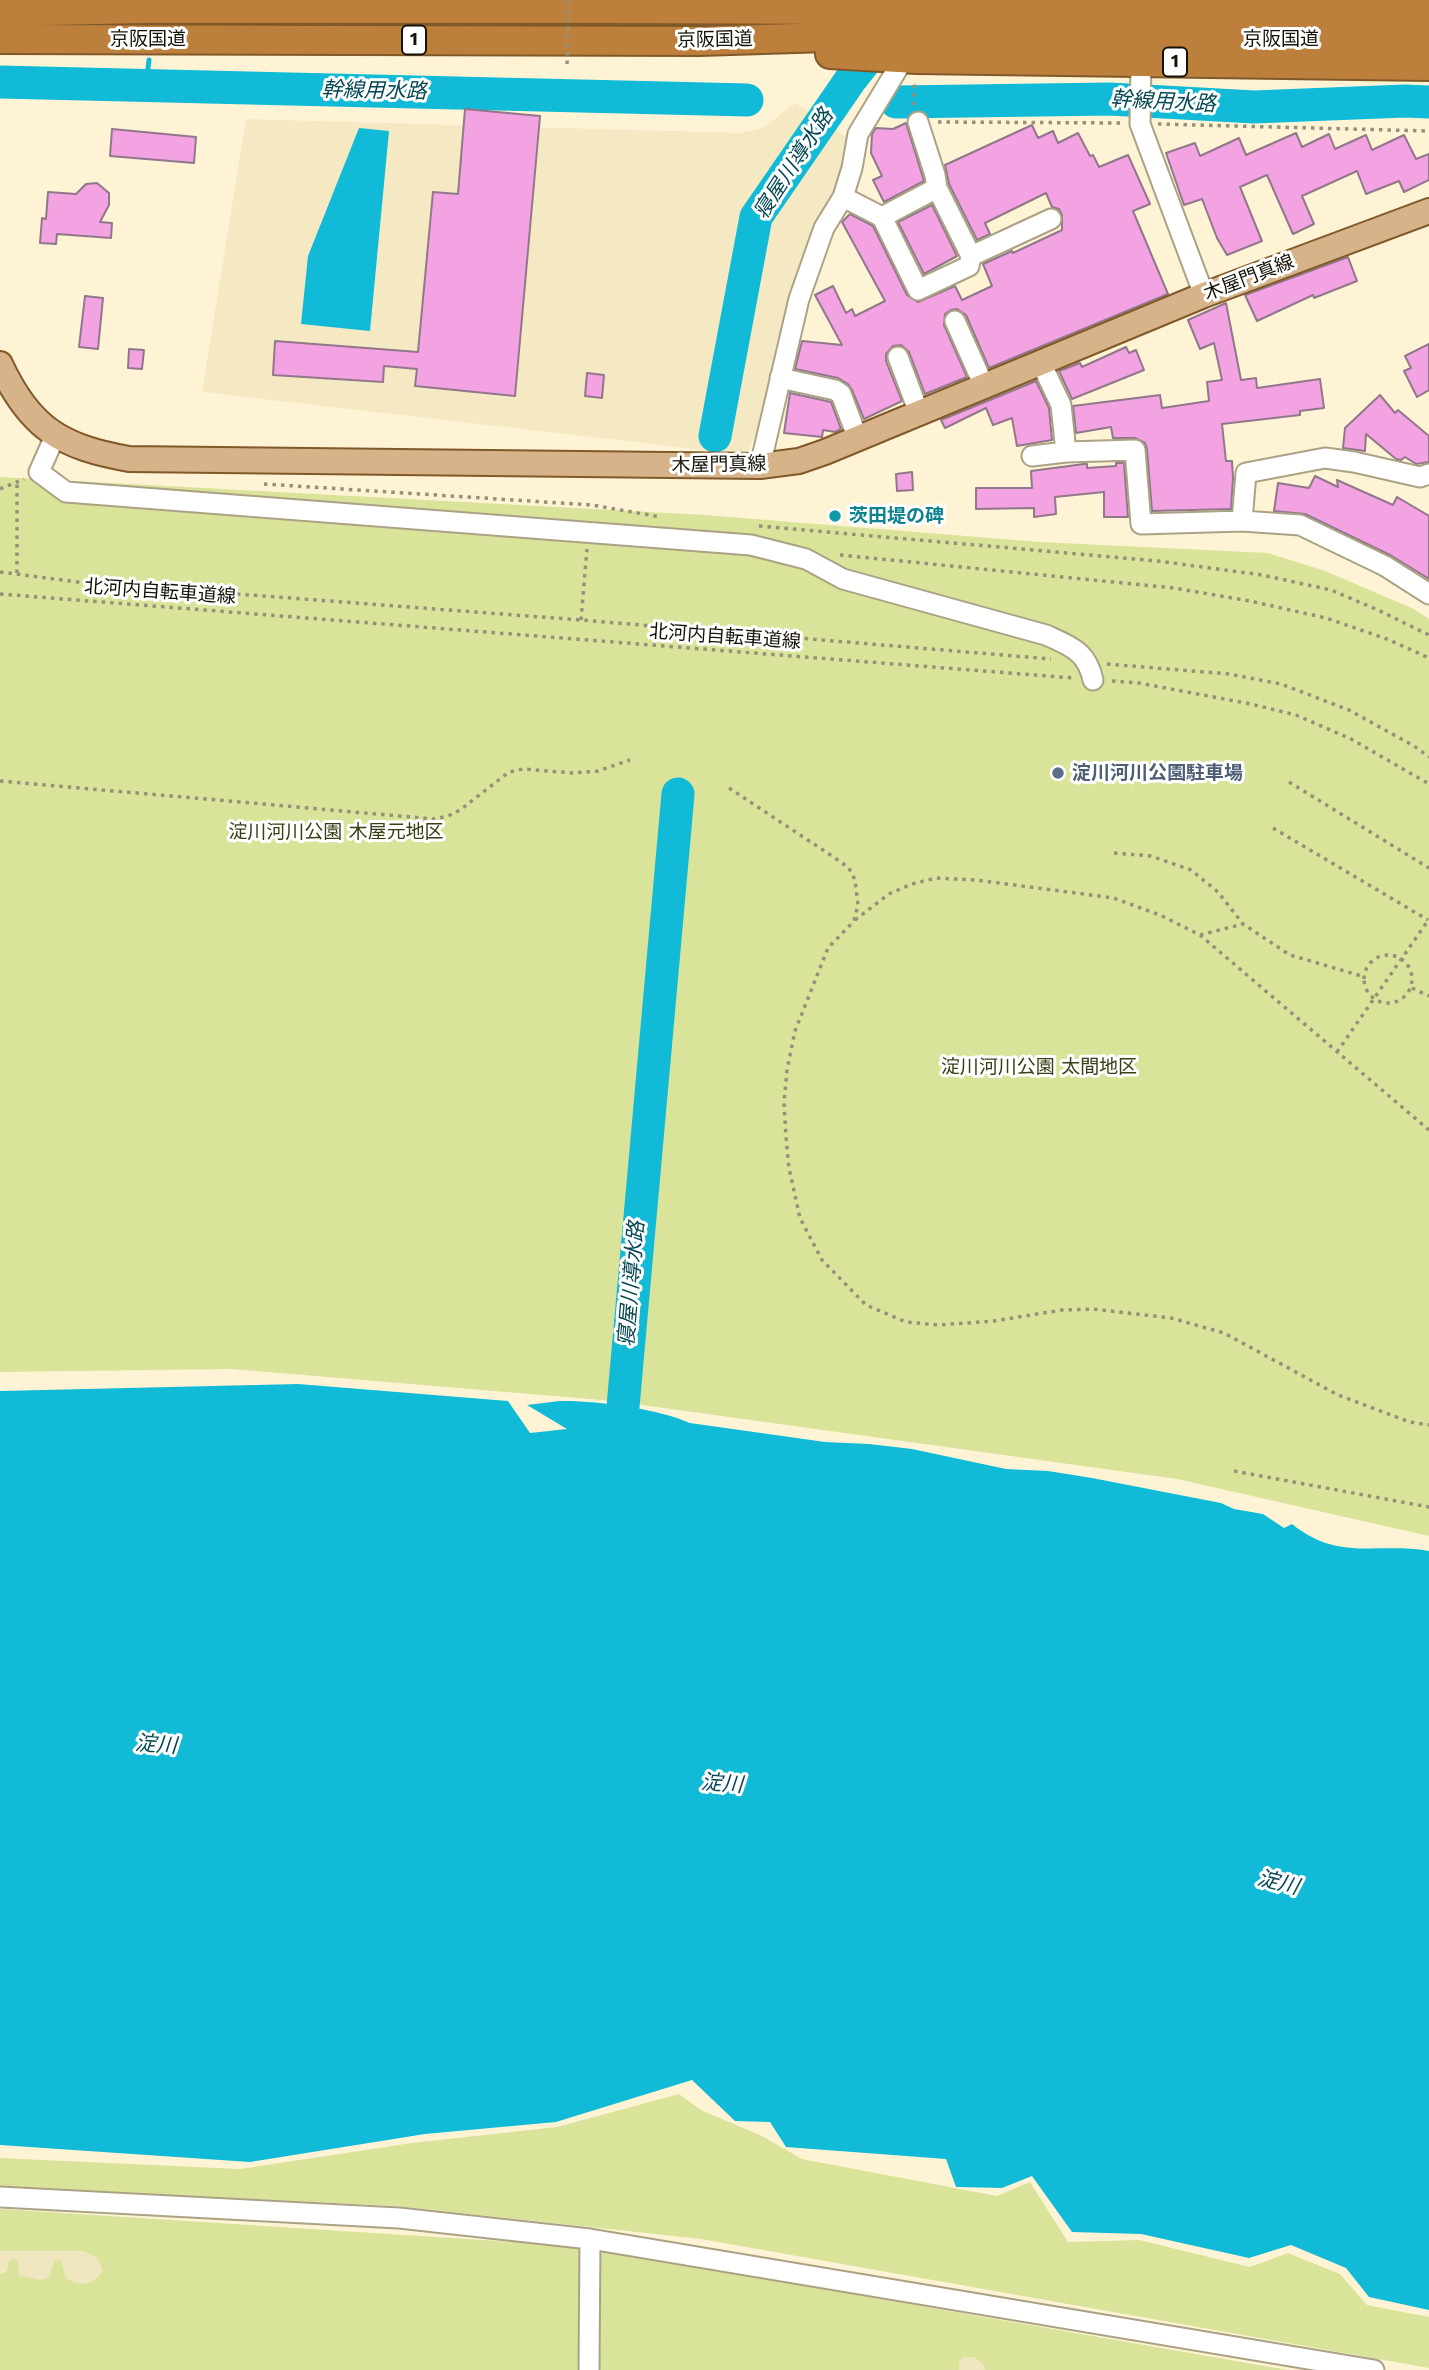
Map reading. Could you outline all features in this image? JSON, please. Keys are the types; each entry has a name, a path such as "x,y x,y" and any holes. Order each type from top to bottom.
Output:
{"highway":[{"name":"1","path":"610,9 702,0"},
{"name":"京阪国道","path":"0,12 142,5 484,5 848,11 1429,12"},
{"name":"京阪国道","path":"0,39 699,41 820,45 919,53 1429,39"},
{"name":"1","path":"820,45 1141,74 1429,66"}],"main road":[{"name":"木屋門真線","path":"0,364 21,400 36,419 55,436 99,453 129,459 760,466 799,461 858,439 1204,295 1429,211"}],"street":[{"path":"760,466 799,299 824,228 843,197 858,134 919,53"},
{"path":"1141,74 1140,124 1204,295"},
{"path":"843,197 882,217 918,290 969,266 971,256 937,188 935,175 915,122"},
{"path":"882,217 937,188"},
{"path":"971,256 1051,219"},
{"path":"955,321 984,386"},
{"path":"898,357 919,413"},
{"path":"1041,363 1060,405 1066,452"},
{"path":"780,378 835,390 841,394 858,439"},
{"path":"55,436 39,472 66,492 751,545 806,559 843,579 1046,635 1074,648 1091,672"},
{"path":"1032,456 1135,450 1141,524 1242,521 1300,525 1385,566 1429,594"},
{"path":"1242,521 1246,473 1325,458 1420,477 1429,474"},
{"path":"0,2197 399,2218 590,2239 1374,2370"},
{"path":"589,2370 590,2239"}],"path":[{"path":"567,64 569,0"},
{"path":"919,53 915,122 1429,131"},
{"path":"0,489 39,472"},
{"path":"17,483 17,573"},
{"path":"581,620 588,533"},
{"path":"806,559 844,555 1174,588 1326,618 1387,639 1429,658"},
{"name":"北河内自転車道線","path":"0,572 78,582 581,620 1052,660"},
{"name":"北河内自転車道線","path":"0,594 1091,672 1296,715 1351,738 1429,784"},
{"name":"北河内自転車道線","path":"1091,672 1116,664 1229,674 1282,684 1349,710 1429,757"},
{"path":"0,781 434,820 460,810 509,772 523,769 573,773 598,771 630,760"},
{"path":"1289,782 1429,868"},
{"path":"729,788 849,868 858,891 854,921"},
{"path":"1273,828 1428,919 1337,1052"},
{"path":"1114,853 1151,856 1191,870 1218,892 1243,924 1290,955 1365,977"},
{"path":"1429,1130 1199,935 1162,916 1114,898 976,880 936,878 889,894 854,921 828,948 794,1031 784,1103 789,1168 800,1217 822,1260 866,1305 906,1322 938,1325 994,1321 1062,1310 1093,1309 1171,1318 1224,1333 1338,1395 1410,1422 1429,1425"},
{"path":"1199,935 1243,924"},
{"path":"1389,955 1401,959 1410,968 1411,988 1406,995 1392,1003 1374,998 1368,991 1365,977 1368,966 1380,956 1389,955"},
{"path":"1411,988 1429,996"},
{"path":"1234,1471 1429,1507"}],"shaded area":[{"path":"795,103 849,139 847,166 765,412 747,455 202,392 246,119 741,133 763,128"}],"green space":[{"path":"0,477 705,515 1040,542 1268,553 1325,571 1414,609 1429,619 1429,1536 1177,1479 613,1401 232,1369 0,1372"},
{"path":"679,2094 701,2110 762,2136 802,2159 997,2196 1030,2182 1068,2242 1139,2240 1250,2267 1288,2253 1340,2274 1367,2305 1429,2317 1429,2368 701,2239 396,2206 0,2187 0,2158 240,2169 412,2143 557,2127"},
{"path":"0,2209 576,2246 1288,2370 0,2370"}],"sand":[{"path":"2,2251 84,2251 97,2258 103,2270 91,2282 77,2283 66,2278 61,2261 55,2260 49,2278 40,2280 19,2276 18,2262 14,2258 9,2261 7,2271 2,2274"},
{"path":"964,2357 975,2357 984,2365 985,2370 959,2370 959,2363"}],"water":[{"path":"359,128 389,131 370,331 301,324 308,256"},
{"name":"淀川","path":"298,1384 508,1401 530,1433 567,1429 527,1405 574,1401 626,1406 690,1423 825,1442 912,1449 1006,1469 1048,1471 1092,1478 1221,1503 1234,1509 1263,1514 1284,1528 1292,1524 1309,1536 1342,1547 1429,1551 1429,2310 1369,2297 1346,2268 1291,2245 1249,2258 1141,2234 1072,2232 1032,2176 1002,2188 956,2187 946,2159 786,2147 770,2122 735,2121 692,2080 556,2122 425,2134 250,2162 0,2145 0,1391"}],"building":[{"path":"465,109 540,116 515,396 415,386 417,369 384,366 383,382 273,375 275,341 418,352 433,192 458,194"},
{"path":"906,123 924,181 884,202 873,180 882,176 871,153 872,134 876,128 893,129"},
{"path":"1032,125 1038,138 1053,131 1058,143 1078,133 1099,167 1128,155 1150,204 1133,211 1168,294 989,368 966,315 957,309 951,310 945,314 944,325 967,377 925,394 909,352 901,345 893,346 886,354 886,361 902,401 864,419 848,384 838,378 795,369 802,341 842,345 815,295 833,286 846,313 852,309 855,316 885,301 842,222 850,214 873,226 907,295 918,302 955,286 962,300 992,286 983,264 1062,230 1062,215 1059,209 1052,207 1046,193 985,223 990,234 977,240 949,184 945,165"},
{"path":"112,129 196,137 194,163 110,156"},
{"path":"1296,133 1302,147 1329,134 1335,149 1366,135 1372,150 1404,135 1416,159 1429,154 1429,180 1404,192 1399,181 1366,194 1357,171 1302,196 1314,224 1293,234 1267,175 1240,187 1262,241 1227,255 1217,238 1202,199 1184,205 1166,153 1195,143 1200,156 1239,138 1246,155"},
{"path":"97,183 109,193 109,205 100,222 112,223 111,238 57,234 56,244 40,243 42,218 46,219 48,192 76,194 86,184"},
{"path":"932,205 957,256 924,274 898,222"},
{"path":"1348,257 1357,281 1314,298 1313,295 1257,321 1245,295"},
{"path":"85,296 103,298 98,349 79,347"},
{"path":"1226,303 1241,380 1256,378 1257,388 1320,379 1324,408 1300,411 1300,415 1222,424 1226,461 1232,461 1231,509 1152,511 1145,443 1135,438 1113,438 1111,427 1076,433 1073,406 1160,395 1162,408 1209,401 1207,382 1222,380 1214,343 1200,349 1188,320"},
{"path":"1429,344 1429,390 1417,397 1404,371 1411,368 1405,356"},
{"path":"1126,347 1129,353 1136,350 1144,370 1072,399 1059,371 1080,363 1082,367"},
{"path":"129,349 144,350 142,369 128,368"},
{"path":"587,373 604,375 602,398 585,396"},
{"path":"1036,381 1049,408 1052,440 1017,446 1012,418 993,425 986,408 945,428 941,420"},
{"path":"790,393 831,402 841,429 835,432 823,430 822,437 784,433"},
{"path":"1380,395 1395,413 1398,410 1429,436 1429,462 1416,464 1405,457 1396,459 1366,434 1365,451 1343,448 1345,428"},
{"path":"1116,463 1124,463 1128,517 1104,517 1104,492 1055,497 1056,514 1034,517 1034,508 976,509 976,488 1032,488 1031,471 1084,464 1087,464 1087,468 1116,466"},
{"path":"912,472 913,490 897,491 896,474"},
{"path":"1315,476 1338,487 1337,480 1393,505 1397,497 1429,516 1429,579 1390,555 1305,514 1274,511 1278,483 1309,488"}],"waterway":[{"name":"寝屋川導水路","path":"715,436 756,217 851,79 885,36"},
{"path":"146,85 149,60"},
{"name":"幹線用水路","path":"0,82 747,100"},
{"name":"幹線用水路","path":"896,102 1110,99 1254,107 1429,102"},
{"name":"寝屋川導水路","path":"619,1451 678,794"}],"place":[{"name":"茨田堤の碑","path":"835,516"},
{"name":"淀川河川公園駐車場","path":"1058,773"}],"park label":[{"name":"淀川河川公園 木屋元地区","path":"336,832"},
{"name":"淀川河川公園 太間地区","path":"1039,1067"}]}
